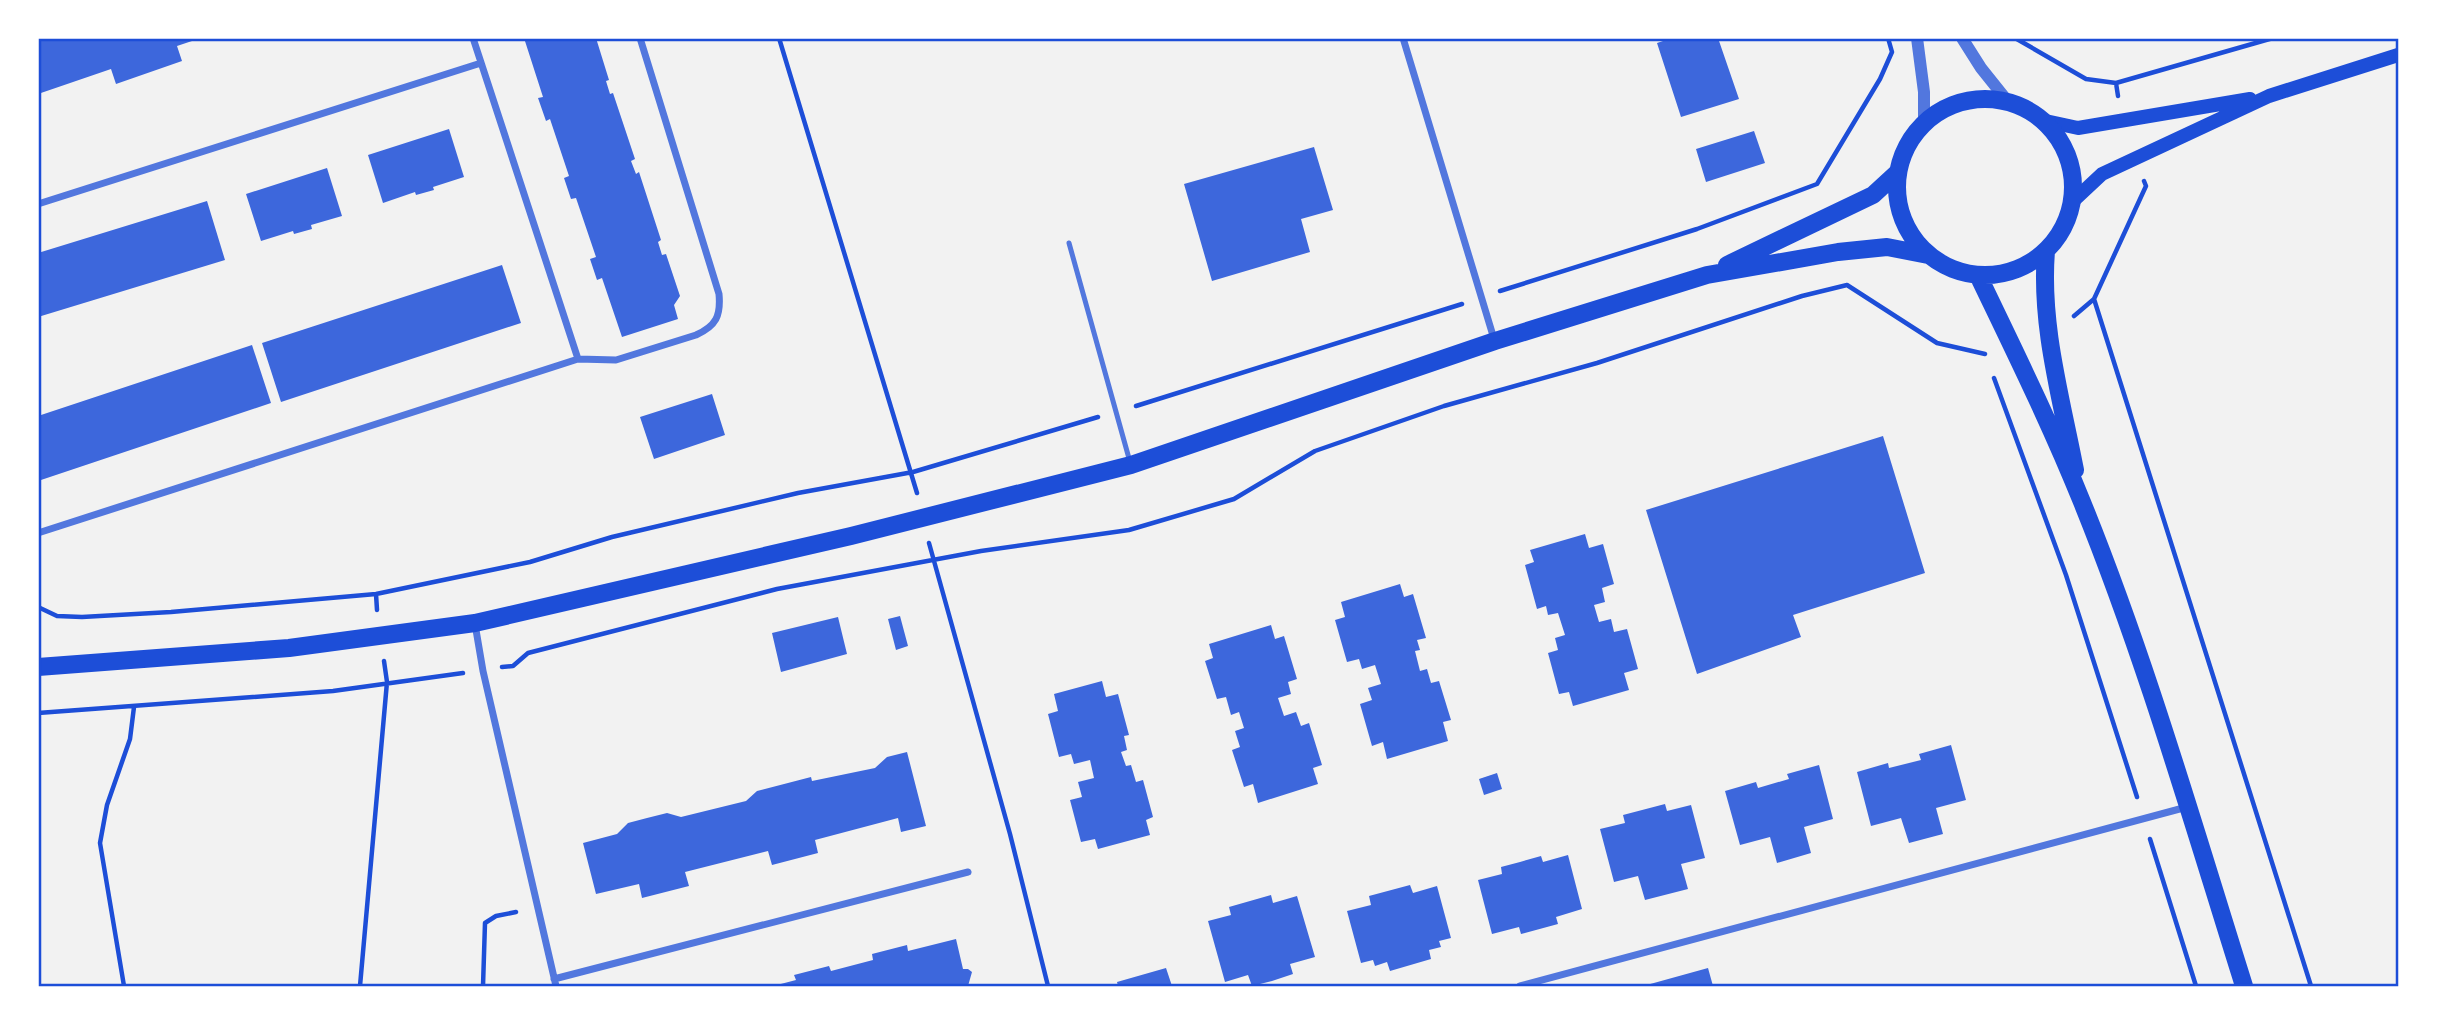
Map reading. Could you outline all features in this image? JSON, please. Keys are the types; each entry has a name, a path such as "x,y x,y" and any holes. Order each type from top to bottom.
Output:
{"main road":[{"path":"2071,203 2102,174 2269,96 2399,55"},
{"path":"2041,120 2078,128 2269,96"},
{"path":"1990,100 2009,103 2041,120 2054,133 2070,166 2073,185 2066,221 2046,251 2015,270 1997,275 1960,272 1928,255 1915,242 1903,218 1897,191 1898,172 1912,138 1938,113 1964,103 1990,100"},
{"path":"1707,275 1873,195 1898,172"},
{"path":"38,667 289,648 475,623 1131,465 1495,341 1707,275 1838,252 1887,247 1928,255"},
{"path":"2046,251 2043,282 2047,326 2081,500"},
{"path":"1978,275 2081,500 2156,703 2244,986"}],"street":[{"path":"473,38 578,359"},
{"path":"38,533 578,359 616,360 709,329 717,321 721,308 719,294 640,38"},
{"path":"1404,38 1495,341"},
{"path":"1917,38 1924,92 1924,124"},
{"path":"1962,38 1981,68 2009,103"},
{"path":"38,204 481,63"},
{"path":"475,623 483,671 555,983 968,872"},
{"path":"1520,986 2187,807"}],"lane":[{"path":"1069,243 1131,465"}],"path":[{"path":"779,38 860,308 913,472 933,560 1010,834 1048,986"},
{"path":"2015,38 2086,79 2116,83 2273,38"},
{"path":"38,607 57,615 82,617 376,594 530,562 612,537 798,493 913,472 1116,412 1697,229 1817,184 1880,79 1892,52"},
{"path":"2116,83 2123,121"},
{"path":"2047,326 2076,315 2094,299 2146,186 2135,158"},
{"path":"38,713 334,691 513,666 528,653 777,589 933,560 1129,530 1234,499 1315,451 1444,406 1597,363 1802,296 1847,285 1937,343 1984,352 2066,575 2196,986"},
{"path":"2094,299 2312,986"},
{"path":"360,986 387,682"},
{"path":"124,986 100,842 107,805 130,739 134,707"},
{"path":"483,986 485,923 496,916 538,909"}],"building":[{"path":"524,38 596,38 609,80 606,81 610,94 613,93 635,159 631,161 636,174 639,172 661,240 658,242 662,255 666,254 680,296 674,305 678,319 622,337 602,278 597,280 590,259 596,257 576,198 571,199 564,178 569,176 550,119 546,121 538,98 543,97"},
{"path":"1672,38 1718,38 1739,99 1681,117 1657,43"},
{"path":"38,39 198,39 177,46 182,61 116,84 111,69 38,94"},
{"path":"449,129 464,177 433,187 434,190 416,195 415,192 383,203 368,155"},
{"path":"1754,131 1765,163 1706,182 1696,149"},
{"path":"1314,147 1333,210 1301,219 1310,252 1212,281 1184,184"},
{"path":"327,168 342,216 311,225 312,229 294,234 293,231 261,241 246,194"},
{"path":"207,201 225,260 38,317 38,253"},
{"path":"502,265 521,323 281,402 262,343"},
{"path":"252,345 271,403 38,481 38,416"},
{"path":"712,394 725,435 654,459 640,417"},
{"path":"1883,436 1925,573 1793,615 1801,637 1697,674 1646,510"},
{"path":"1585,534 1589,548 1603,544 1614,584 1602,588 1605,602 1594,605 1599,622 1611,619 1614,632 1627,629 1638,669 1624,673 1629,690 1573,706 1569,692 1559,694 1548,653 1558,650 1555,638 1565,635 1558,613 1548,615 1546,606 1537,609 1525,565 1534,562 1530,550"},
{"path":"1400,584 1404,597 1413,594 1426,638 1417,640 1420,650 1415,651 1420,671 1427,669 1431,683 1439,681 1451,720 1443,722 1448,741 1387,759 1383,742 1372,746 1360,704 1372,700 1368,688 1381,684 1375,665 1362,669 1359,659 1347,662 1335,620 1345,617 1341,602"},
{"path":"900,616 908,646 896,650 888,619"},
{"path":"838,617 847,654 781,672 772,633"},
{"path":"1271,625 1275,639 1284,636 1297,679 1288,682 1291,694 1278,698 1284,716 1296,712 1301,726 1309,723 1322,765 1313,768 1318,784 1258,803 1253,784 1244,787 1232,750 1240,747 1235,731 1244,728 1239,712 1231,715 1226,697 1217,699 1205,661 1213,658 1209,644"},
{"path":"1102,681 1106,697 1118,694 1129,735 1124,736 1127,750 1121,752 1126,766 1131,765 1136,782 1143,780 1153,817 1146,820 1150,835 1098,849 1095,839 1081,842 1070,800 1082,797 1078,782 1094,778 1090,760 1074,764 1071,754 1059,757 1048,714 1058,711 1054,694"},
{"path":"1951,745 1966,800 1936,808 1943,834 1909,843 1901,818 1871,826 1857,772 1888,763 1889,768 1921,760 1919,754"},
{"path":"907,752 926,826 901,832 898,818 815,840 818,853 772,865 768,851 685,872 689,886 642,898 639,884 596,894 583,843 617,834 628,823 667,813 681,817 746,801 757,791 811,777 812,781 875,768 887,757"},
{"path":"1819,765 1833,819 1804,827 1811,853 1777,863 1770,837 1740,845 1725,791 1756,782 1758,788 1789,779 1787,774"},
{"path":"1497,773 1502,789 1484,795 1479,779"},
{"path":"1665,804 1667,811 1691,805 1705,858 1681,864 1688,889 1645,900 1638,876 1614,882 1600,829 1625,823 1623,815"},
{"path":"1568,855 1582,909 1556,917 1558,924 1521,934 1519,927 1492,934 1478,880 1502,874 1501,867 1541,856 1543,862"},
{"path":"1410,885 1413,893 1437,886 1451,938 1439,941 1441,947 1429,950 1431,959 1390,971 1387,962 1375,966 1373,960 1361,963 1347,911 1371,905 1369,896"},
{"path":"1271,895 1273,903 1297,896 1315,957 1290,964 1293,974 1272,981 1252,986 1248,975 1225,982 1208,921 1231,915 1229,907"},
{"path":"956,939 963,969 972,972 968,986 773,986 796,980 794,975 829,966 831,971 873,960 872,954 907,945 908,951"},
{"path":"1166,968 1172,986 1118,986 1117,982"},
{"path":"1708,968 1713,986 1643,986"}]}
